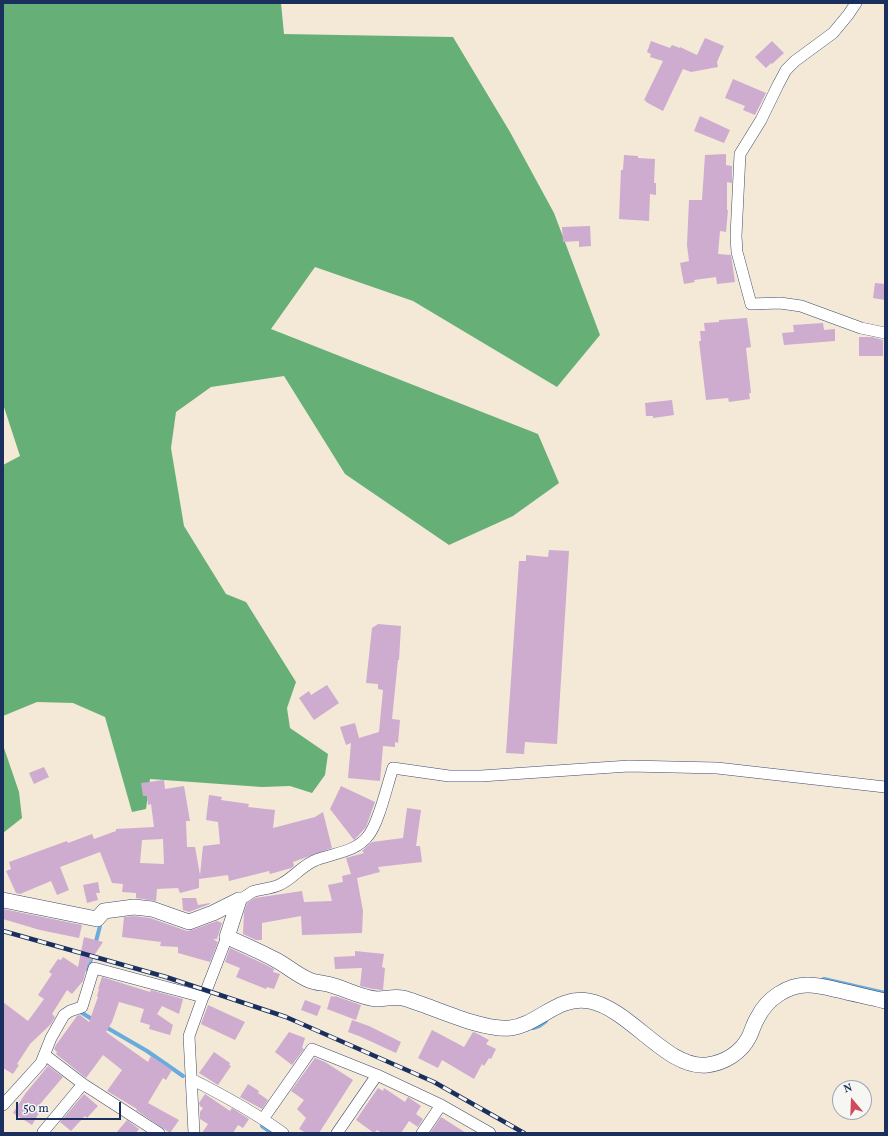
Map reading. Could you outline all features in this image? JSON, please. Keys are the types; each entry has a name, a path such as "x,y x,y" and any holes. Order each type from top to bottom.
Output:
{"main road":[{"path":"3,900 97,919 104,911 134,907 152,909 189,922 213,913 239,900"},
{"path":"239,900 227,937 274,959 309,980 332,985 371,998 401,998 496,1028 510,1028 524,1024 560,1005 571,1001 589,1001 612,1010 677,1058 696,1065 713,1064 732,1056 741,1049 749,1038 754,1025 765,1007 774,997 796,986 808,984 885,1000"}],"street":[{"path":"856,3 833,33 795,60 786,70 761,120 740,154 736,236 737,252 751,304 780,303 801,306 860,328 885,332"},
{"path":"239,900 253,892 279,885 306,865 316,860 361,845 375,824 392,768 449,776 481,776 629,766 717,768 885,787"},
{"path":"194,1133 189,1036 202,997 206,991 227,937"},
{"path":"3,1105 47,1057 51,1038 64,1015 82,1007 94,968 202,997"},
{"path":"263,1119 312,1049 378,1075 441,1105 490,1133"},
{"path":"47,1057 83,1084 159,1133"},
{"path":"337,1133 378,1075"},
{"path":"191,1079 224,1095 283,1133"},
{"path":"45,1133 43,1132 83,1084"},
{"path":"422,1133 441,1105"}],"green space":[{"path":"3,3 281,3 284,34 453,37 510,132 554,213 600,335 557,387 413,301 315,267 271,329 538,434 559,483 513,516 449,545 345,474 284,376 211,387 176,412 171,448 184,526 226,594 246,602 296,682 287,708 290,728 328,754 325,775 312,793 290,786 262,787 150,779 146,809 132,812 105,717 73,703 37,702 3,716 3,465 20,456 3,404"},
{"path":"3,745 19,792 22,818 3,833"}],"building":[{"path":"705,38 724,46 717,62 718,67 691,72 683,69 663,111 646,102 644,100 663,61 650,57 651,54 647,52 651,41 670,48 672,45 680,47 697,55"},
{"path":"772,41 784,53 766,68 755,57"},
{"path":"733,79 766,93 755,115 743,110 745,106 725,98"},
{"path":"700,116 730,130 724,143 694,131"},
{"path":"726,154 726,165 732,166 732,183 727,182 728,210 726,232 720,231 718,254 731,255 735,282 717,284 716,277 694,280 695,282 684,284 680,263 689,261 687,245 689,200 702,200 705,155"},
{"path":"624,155 655,159 654,183 656,183 656,195 650,194 649,221 619,219 621,170 623,170"},
{"path":"590,226 591,246 579,247 579,241 563,242 562,227"},
{"path":"875,283 885,284 885,300 873,298"},
{"path":"747,318 751,347 746,348 751,393 749,393 750,399 729,402 728,398 706,400 699,341 701,341 700,331 705,331 704,323 719,322 719,320"},
{"path":"823,323 824,330 835,329 835,341 784,345 782,333 794,332 793,325"},
{"path":"859,337 872,337 883,340 883,356 859,356"},
{"path":"672,400 674,415 653,418 653,416 646,416 645,403"},
{"path":"549,550 569,551 557,744 525,742 524,754 506,753 519,561 526,561 526,555 548,557"},
{"path":"378,624 401,626 399,660 392,719 400,720 398,743 395,742 395,747 383,746 380,781 348,778 351,743 346,745 340,727 355,723 359,738 379,732 383,690 378,689 378,684 366,683 372,628"},
{"path":"327,685 339,703 314,720 299,698 309,691 311,695"},
{"path":"44,767 49,777 34,784 29,773"},
{"path":"164,780 165,789 184,786 190,821 186,821 187,847 195,847 200,875 203,846 220,844 218,822 206,820 209,795 222,797 221,800 249,804 248,807 275,810 273,828 315,817 323,812 332,848 293,862 294,866 291,868 270,874 269,871 229,881 228,875 199,879 199,888 180,893 178,888 157,889 156,901 136,898 136,893 122,892 123,884 112,883 100,852 60,867 69,890 57,895 51,881 20,894 16,893 6,871 11,869 9,862 67,841 68,843 92,834 94,839 116,831 116,829 154,827 151,804 148,805 147,796 143,796 141,783","holes":["163,839 164,864 140,863 142,840"]},
{"path":"341,786 375,802 366,827 354,840 330,809"},
{"path":"407,808 421,810 416,846 420,846 422,862 378,867 380,872 357,878 363,911 362,933 302,935 301,916 262,923 262,940 256,940 243,934 244,912 247,903 255,898 302,891 304,902 332,901 328,885 343,882 342,876 351,874 346,858 364,853 362,851 372,842 403,838"},
{"path":"98,882 100,893 96,893 98,900 87,903 83,885"},
{"path":"182,898 196,898 198,905 210,904 189,912 183,910"},
{"path":"3,909 82,925 79,938 40,930 3,919"},
{"path":"134,916 150,918 187,931 217,921 222,923 217,939 213,939 218,942 210,962 178,953 178,947 160,946 161,942 122,937 124,917"},
{"path":"84,937 103,942 87,966 83,981 72,994 67,990 52,1014 55,1017 51,1024 30,1044 17,1064 19,1065 13,1074 3,1068 3,1002 28,1021 44,999 38,995 52,974 49,972 58,959 61,960 63,957 78,967"},
{"path":"230,948 274,969 273,972 280,974 274,989 267,987 266,989 236,977 240,968 225,962"},
{"path":"355,951 384,954 382,967 385,968 383,990 360,986 362,968 335,969 334,957 355,956"},
{"path":"102,977 150,992 151,990 183,999 179,1014 162,1006 157,1014 173,1025 170,1035 149,1029 150,1025 140,1022 144,1009 119,1002 112,1022 106,1032 148,1062 151,1056 172,1070 166,1080 163,1078 148,1103 179,1120 170,1133 136,1110 137,1109 107,1091 122,1070 103,1055 86,1078 56,1054 57,1052 54,1049 56,1045 77,1016 80,1015 89,1022 98,997 98,989"},
{"path":"331,996 361,1005 356,1020 327,1009"},
{"path":"305,1000 321,1006 317,1016 301,1010"},
{"path":"208,1005 245,1022 235,1040 201,1024"},
{"path":"352,1020 369,1026 401,1042 396,1053 348,1032"},
{"path":"432,1030 464,1047 473,1032 489,1040 486,1044 496,1049 491,1059 489,1058 484,1066 482,1064 474,1079 442,1060 438,1068 418,1058"},
{"path":"289,1032 305,1038 302,1048 304,1049 292,1065 275,1052"},
{"path":"214,1052 230,1063 229,1065 231,1066 218,1085 199,1073"},
{"path":"315,1058 325,1062 353,1080 319,1133 306,1133 299,1129 306,1118 297,1109 304,1100 291,1091"},
{"path":"48,1066 63,1077 35,1110 39,1113 32,1125 13,1113 25,1094"},
{"path":"248,1084 259,1091 258,1093 268,1100 262,1109 240,1097"},
{"path":"378,1088 383,1091 384,1088 405,1102 408,1097 421,1106 416,1114 423,1119 418,1127 409,1121 401,1133 382,1133 377,1130 374,1133 356,1120"},
{"path":"84,1094 98,1106 87,1118 85,1116 71,1131 60,1122"},
{"path":"205,1094 230,1111 232,1108 249,1119 243,1128 238,1125 233,1133 202,1133 208,1124 200,1119 200,1112 203,1108 199,1103"},
{"path":"441,1117 466,1133 430,1133"},
{"path":"127,1120 139,1129 136,1133 116,1133"}],"waterway":[{"path":"95,945 100,926"},
{"path":"88,970 92,955"},
{"path":"821,981 824,979 885,993"},
{"path":"79,1011 95,1021"},
{"path":"533,1028 546,1021"},
{"path":"104,1026 147,1051 183,1076"},
{"path":"262,1126 272,1133"}],"railway":[{"path":"3,931 166,977 286,1017 434,1082 524,1133"}]}
